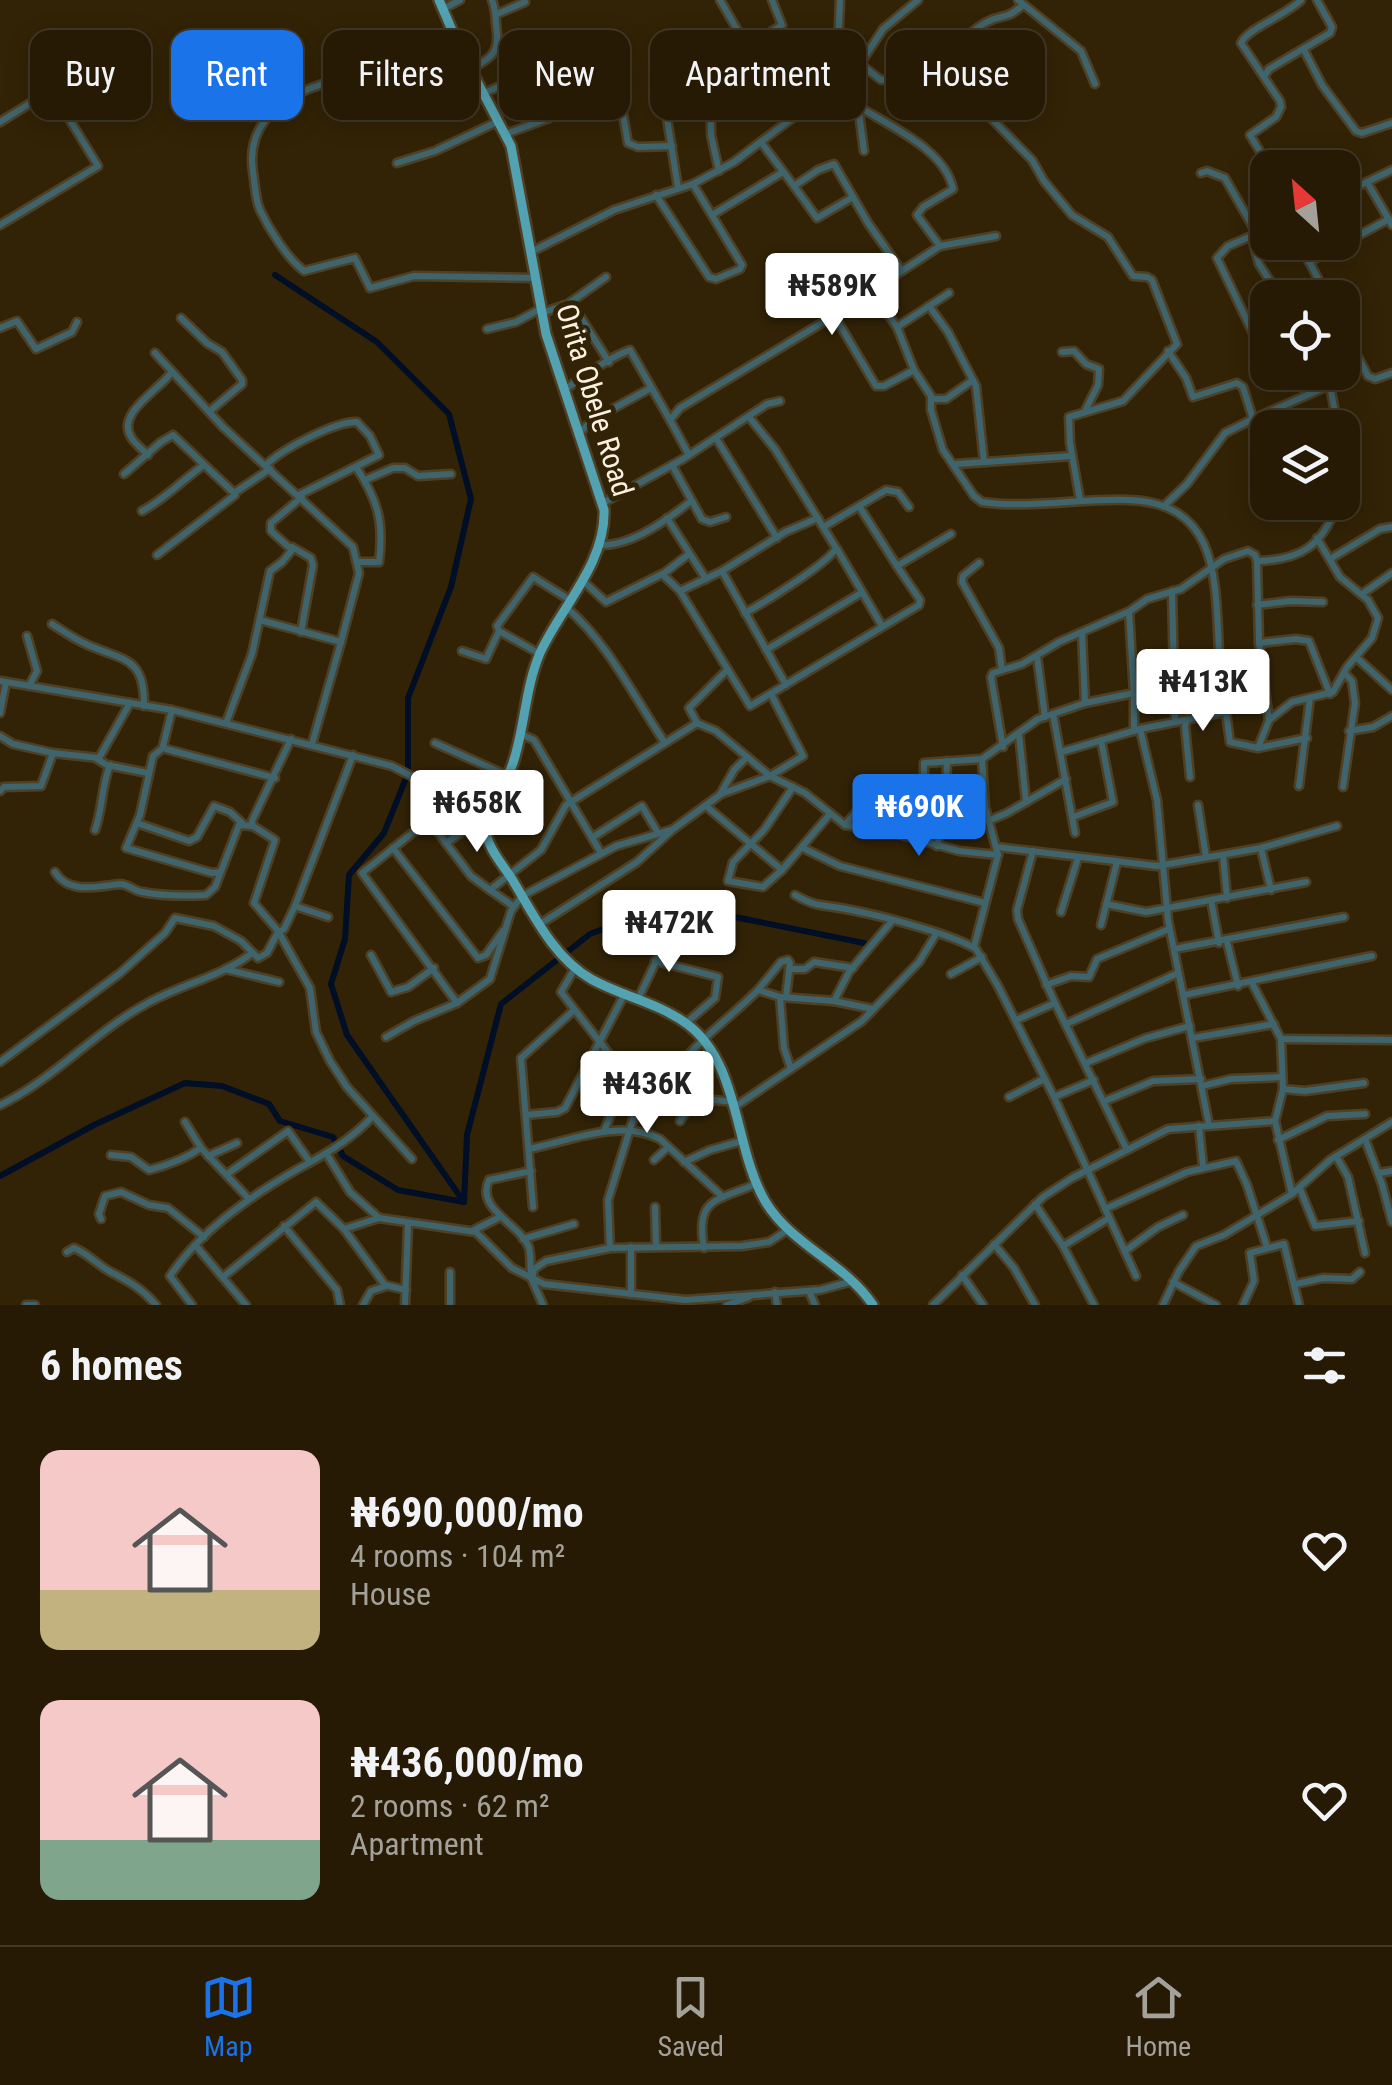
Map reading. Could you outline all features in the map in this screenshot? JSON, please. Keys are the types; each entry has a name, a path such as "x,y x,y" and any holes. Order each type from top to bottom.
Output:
{"main road":[{"name":"Orita Obele Road","path":"441,5 453,30"},
{"name":"Orita Obele Road","path":"479,82 506,134 518,173 541,311 563,390 603,503 604,528 600,545 540,654 508,776 482,824"},
{"path":"482,824 540,924 575,968 686,1023 701,1039 735,1104 756,1184 786,1231 854,1281 873,1305"}],"street":[{"path":"441,5 460,0"},
{"path":"479,64 500,45 492,0"},
{"path":"720,0 736,30"},
{"path":"772,0 782,25 774,30"},
{"path":"839,30 840,0"},
{"path":"866,55 883,29 918,0"},
{"path":"1259,150 1250,136 1276,117 1282,107 1265,76 1254,66 1241,43 1242,37 1289,12 1300,0"},
{"path":"1265,76 1270,69 1321,41 1332,29 1318,0"},
{"path":"497,14 525,2"},
{"path":"975,30 991,20 1008,18 1021,2 1084,54 1095,84"},
{"path":"1304,50 1322,85 1356,132 1392,123"},
{"path":"506,134 548,119 544,97 535,83 524,77 486,94 453,96 438,84 375,73 333,80 305,90 274,111 259,131 252,158 258,202 293,261 304,271 355,258 370,288 414,276 534,278"},
{"path":"0,122 61,84 65,112 98,166 0,225"},
{"path":"866,112 910,135 943,165 953,189 917,215 940,246"},
{"path":"624,120 628,143 638,147 672,146"},
{"path":"668,120 678,188"},
{"path":"711,120 719,170"},
{"path":"530,252 614,210 693,184 761,142 788,120"},
{"path":"860,120 864,150"},
{"path":"993,120 1032,160 1072,215 1108,238 1133,276 1152,280 1175,333 1177,344 1124,401 1068,420 1080,500"},
{"path":"397,164 500,121"},
{"path":"761,142 818,218 853,197"},
{"path":"794,186 832,164 901,270"},
{"path":"1360,185 1392,170"},
{"path":"712,214 784,172"},
{"path":"1201,174 1212,172 1225,178 1250,226"},
{"path":"1318,280 1309,262 1390,222 1367,182"},
{"path":"656,195 714,280 742,265 693,184"},
{"path":"670,420 680,408 872,292 940,246 996,236"},
{"path":"1250,238 1228,246 1217,258 1250,327"},
{"path":"487,330 570,302 606,277"},
{"path":"872,292 897,327 914,370 931,397 946,399 973,380"},
{"path":"897,327 949,293"},
{"path":"570,302 609,362"},
{"path":"928,306 948,332 977,389 984,462"},
{"path":"834,315 876,386 884,386 914,370"},
{"path":"180,318 222,352 242,380 210,411"},
{"path":"0,328 16,322 36,350 72,332 77,322"},
{"path":"563,390 587,371 630,350 688,455"},
{"path":"1062,352 1074,351 1099,371 1094,395 1084,412"},
{"path":"1168,351 1187,380 1192,397 1237,383 1243,387 1250,410"},
{"path":"155,354 171,374 350,542 358,562 358,578 312,744"},
{"path":"1360,362 1368,376 1375,379 1392,373"},
{"path":"148,455 131,438 129,422 132,412 171,374"},
{"path":"579,432 594,419 651,388"},
{"path":"1273,410 1319,390"},
{"path":"931,397 941,446 982,502 1134,500 1164,506 1197,530 1213,568 1225,712 1232,744 1258,748 1308,738"},
{"path":"603,503 672,466 767,404 780,401"},
{"path":"750,417 775,448 825,526 882,626"},
{"path":"157,555 269,467 284,449 353,420 370,436 380,454 300,496 271,526 271,531 310,558 313,565 300,632"},
{"path":"1164,506 1187,484 1225,434 1250,421"},
{"path":"124,474 173,435 236,494"},
{"path":"716,438 776,538"},
{"path":"955,464 1072,456"},
{"path":"142,511 162,500 173,486 204,465"},
{"path":"672,466 706,522 726,517"},
{"path":"356,467 377,505 380,560 376,564 358,562"},
{"path":"365,480 392,468 405,468 418,476 451,474"},
{"path":"825,526 890,489 898,492 909,506"},
{"path":"600,545 640,534 692,501"},
{"path":"662,574 680,591 748,706 920,602 859,506"},
{"path":"667,518 706,580"},
{"path":"680,591 818,518"},
{"path":"1257,561 1302,554 1328,520"},
{"path":"1330,559 1380,529 1392,527"},
{"path":"897,566 951,534"},
{"path":"1258,748 1269,720 1288,704 1330,694 1378,624 1377,613 1362,594 1340,577 1317,538"},
{"path":"226,723 247,668 270,571 292,547"},
{"path":"745,612 820,566 836,548"},
{"path":"1003,747 991,677 1129,612 1143,601 1188,586 1244,552 1255,555 1257,561 1259,643 1269,720"},
{"path":"582,580 606,602 662,574 688,554"},
{"path":"979,563 962,576 962,582 995,640 1002,670"},
{"path":"722,572 786,686"},
{"path":"1362,594 1392,573"},
{"path":"462,651 484,660 507,610 533,576 538,576 568,603 605,647 614,668 665,743"},
{"path":"1172,592 1190,777"},
{"path":"766,650 861,594"},
{"path":"1258,606 1290,601 1323,602"},
{"path":"1129,612 1137,730 1156,800 1166,908 1209,1125"},
{"path":"260,620 341,642"},
{"path":"52,624 88,645 116,654 132,666 144,684 144,706"},
{"path":"498,632 540,654"},
{"path":"1082,634 1085,703"},
{"path":"27,636 37,671 29,686"},
{"path":"1259,643 1296,638 1309,641 1330,694"},
{"path":"1038,656 1075,833"},
{"path":"1356,657 1390,686"},
{"path":"727,670 689,708 697,723 716,731 770,776 793,787 845,824 937,846 1033,851 1164,865 1261,848 1337,826"},
{"path":"1343,786 1355,694 1352,681 1344,673"},
{"path":"0,713 3,681 172,710 353,755 408,773 447,796 482,824 446,843"},
{"path":"918,791 924,784 923,764 982,759 1049,715 1134,693"},
{"path":"540,924 636,862 721,794 770,776 804,756 771,694"},
{"path":"1299,786 1310,698"},
{"path":"97,759 130,703"},
{"path":"164,747 172,710"},
{"path":"1061,752 1137,730 1225,712"},
{"path":"1349,731 1374,727 1392,716"},
{"path":"490,890 541,850 570,802 697,723"},
{"path":"1019,733 1026,802"},
{"path":"521,734 534,740 602,852"},
{"path":"0,736 13,744 148,773"},
{"path":"253,826 291,739"},
{"path":"1072,817 1113,802 1101,740"},
{"path":"435,743 508,776"},
{"path":"220,872 127,850 154,753 164,747 275,778"},
{"path":"0,790 41,786 53,753"},
{"path":"0,1062 120,974 166,933 174,918 214,926 258,958 265,955 295,906 353,755"},
{"path":"721,794 734,770 747,757"},
{"path":"974,947 998,851 983,795 982,759"},
{"path":"937,846 946,795 946,762"},
{"path":"95,830 102,810 101,789 110,765"},
{"path":"988,820 1066,779"},
{"path":"793,787 733,862 728,881 763,887 803,848 830,813"},
{"path":"845,824 874,794 884,790 983,795"},
{"path":"898,834 899,791"},
{"path":"1198,805 1206,858"},
{"path":"137,823 189,841 198,836 214,806 276,840 254,904 278,932 310,988 315,1029 330,1060 347,1087 412,1159"},
{"path":"593,837 642,806 658,833"},
{"path":"706,806 782,870"},
{"path":"457,1003 361,876 429,821 470,876 513,906"},
{"path":"55,872 62,882 82,888 122,884 147,894 200,896 212,891 242,823"},
{"path":"386,1036 457,1003 490,979 503,930 522,896 602,852 672,830"},
{"path":"393,848 478,958 486,956 503,930"},
{"path":"803,848 840,866 985,903"},
{"path":"1261,848 1271,890"},
{"path":"1033,851 1017,914 1046,985 1127,1150"},
{"path":"1223,855 1227,898"},
{"path":"1061,912 1078,858"},
{"path":"1101,924 1117,862"},
{"path":"1106,904 1140,912 1306,882"},
{"path":"796,895 816,906 892,921 974,947 1016,1020 1090,1169 1136,1276"},
{"path":"1211,900 1238,986"},
{"path":"295,906 328,917"},
{"path":"1174,950 1344,918"},
{"path":"834,1001 853,968 892,921"},
{"path":"1046,985 1075,975 1089,977 1097,958 1170,928"},
{"path":"638,1000 669,934"},
{"path":"680,1121 692,1099 735,1104 862,1021 926,954 936,934"},
{"path":"0,1106 30,1090 56,1066 144,1004 251,954"},
{"path":"371,956 391,992 408,987 434,968"},
{"path":"1184,995 1372,956"},
{"path":"950,974 982,957"},
{"path":"640,1104 656,1102 679,1064 701,1039 758,990 783,960 790,961 783,997 784,1048 791,1069"},
{"path":"656,961 718,977 715,998 686,1023"},
{"path":"790,968 803,969 814,962 853,968"},
{"path":"224,968 279,982"},
{"path":"575,968 560,990 623,1074 624,1083 604,1131"},
{"path":"1066,1024 1178,972"},
{"path":"1252,983 1281,1039 1283,1089 1276,1121 1278,1140 1296,1192 1315,1226 1359,1222"},
{"path":"758,990 873,1010"},
{"path":"526,1116 565,1108 624,995"},
{"path":"1016,1020 1055,1004"},
{"path":"533,1207 521,1058 573,1010"},
{"path":"1193,1038 1274,1024"},
{"path":"1086,1063 1146,1038 1190,1026"},
{"path":"1281,1039 1392,1040"},
{"path":"1105,1102 1150,1082 1202,1083 1282,1076"},
{"path":"1009,1096 1044,1079"},
{"path":"1054,1097 1095,1080"},
{"path":"624,1083 640,1104"},
{"path":"1283,1089 1364,1083"},
{"path":"610,1248 608,1200 640,1104"},
{"path":"1278,1140 1327,1116 1366,1114"},
{"path":"192,1305 170,1276 204,1237 249,1199 344,1143 373,1116"},
{"path":"933,1305 1035,1204 1090,1169 1168,1129 1276,1121"},
{"path":"185,1122 201,1148 249,1199"},
{"path":"1163,1305 1196,1246 1224,1235 1296,1192 1336,1156 1392,1122"},
{"path":"1198,1126 1203,1166"},
{"path":"227,1174 288,1130 310,1162"},
{"path":"529,1149 604,1131 655,1136 723,1197"},
{"path":"1365,1138 1392,1222"},
{"path":"684,1162 742,1140"},
{"path":"208,1156 236,1143"},
{"path":"654,1160 669,1147"},
{"path":"111,1155 132,1158 153,1169 165,1162 184,1160 201,1148"},
{"path":"326,1153 350,1192 379,1218"},
{"path":"1336,1156 1348,1177 1365,1254"},
{"path":"1063,1246 1107,1214 1203,1166 1238,1162 1267,1247"},
{"path":"531,1170 487,1180 490,1201 530,1250 532,1278 543,1305"},
{"path":"1378,1174 1392,1171"},
{"path":"704,1248 702,1214 708,1205 756,1184"},
{"path":"101,1219 104,1196 121,1192 149,1205 168,1208 204,1237"},
{"path":"223,1277 316,1202 344,1228 386,1286"},
{"path":"1035,1204 1094,1305"},
{"path":"655,1206 656,1246"},
{"path":"1125,1251 1183,1215"},
{"path":"344,1228 379,1218 472,1231 500,1217"},
{"path":"406,1305 408,1224"},
{"path":"523,1239 574,1224"},
{"path":"284,1226 337,1290 340,1305"},
{"path":"472,1231 512,1268 553,1286 590,1287 664,1301 809,1291 854,1281"},
{"path":"532,1278 542,1262 610,1248 704,1248 763,1243 786,1231"},
{"path":"994,1244 1014,1268 1035,1305"},
{"path":"196,1246 246,1305"},
{"path":"631,1294 632,1246"},
{"path":"1243,1305 1254,1278 1250,1253 1287,1246 1300,1305"},
{"path":"67,1252 74,1248 82,1251 132,1282 156,1305"},
{"path":"450,1272 450,1305"},
{"path":"1296,1284 1352,1278 1360,1272"},
{"path":"962,1276 983,1305"},
{"path":"1174,1282 1216,1305"},
{"path":"363,1305 371,1291 386,1286 406,1290"},
{"path":"809,1291 815,1305"},
{"path":"775,1292 776,1305"},
{"path":"727,1305 758,1294"},
{"path":"26,1305 35,1305"}],"waterway":[{"path":"275,275 377,342 449,414 471,499 451,587 408,698 408,773 384,833 349,875 345,939 331,984 347,1035 464,1202"},
{"path":"0,1176 94,1125 185,1083 222,1086 269,1104 280,1121 333,1137 343,1156 398,1190 464,1202 467,1135 501,1004 590,934 670,904 864,943"}]}
